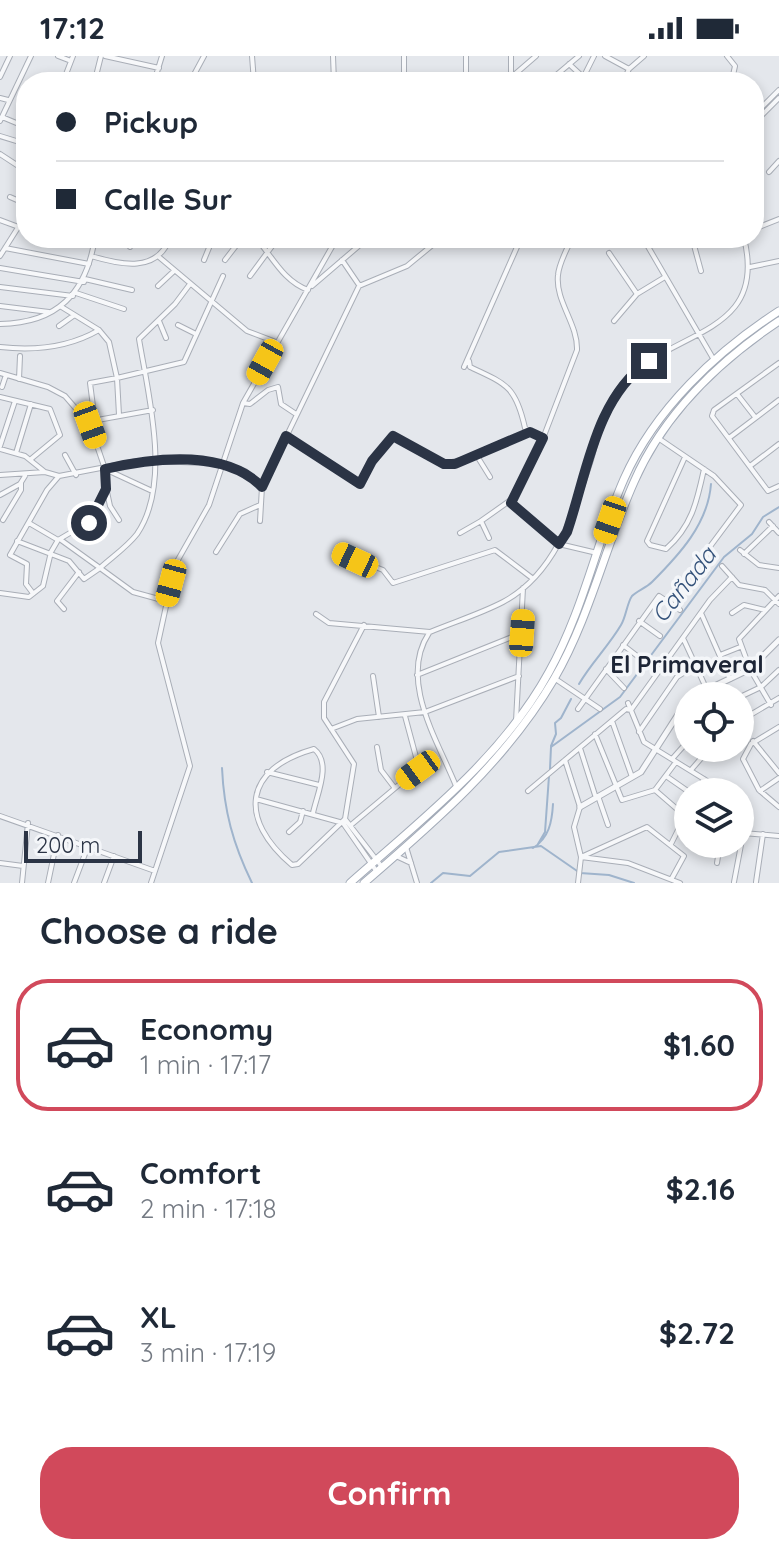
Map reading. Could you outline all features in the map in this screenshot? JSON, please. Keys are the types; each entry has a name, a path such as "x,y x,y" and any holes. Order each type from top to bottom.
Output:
{"main road":[{"path":"350,883 457,788 515,723 555,660 579,611 623,483 649,433 715,361 779,311"},
{"path":"364,883 462,796 520,732 554,678 589,607 632,486 657,438 699,388 779,321"},
{"path":"623,483 632,486"}],"street":[{"path":"0,77 10,56"},
{"path":"21,56 30,58"},
{"path":"58,56 73,58"},
{"path":"103,56 159,68"},
{"path":"158,72 162,56"},
{"path":"518,72 536,56"},
{"path":"560,72 579,56"},
{"path":"605,56 629,69"},
{"path":"628,72 644,56"},
{"path":"569,64 576,72"},
{"path":"1,119 16,85"},
{"path":"777,100 779,90"},
{"path":"0,98 8,100"},
{"path":"769,172 779,161"},
{"path":"10,197 16,200"},
{"path":"0,256 16,228"},
{"path":"5,248 90,264"},
{"path":"0,324 49,312 74,295 84,281 93,248"},
{"path":"91,256 139,265 159,257 164,248"},
{"path":"204,260 209,248"},
{"path":"225,260 234,248"},
{"path":"263,248 294,284 308,290"},
{"path":"250,276 269,248"},
{"path":"151,883 190,766 160,661 158,629 175,565 209,505 243,403 331,248"},
{"path":"308,290 356,248"},
{"path":"260,521 262,487 359,286 407,266 429,248"},
{"path":"464,367 517,248"},
{"path":"460,533 511,503 543,438 577,350 577,339 559,291 557,273 568,248"},
{"path":"649,248 715,361"},
{"path":"695,248 701,271"},
{"path":"316,614 329,623 430,632 503,602 523,588 567,532 611,399 639,368 731,313 748,281 750,267 746,248"},
{"path":"609,253 637,294"},
{"path":"159,257 252,334 277,342"},
{"path":"342,260 359,286"},
{"path":"750,267 779,261"},
{"path":"0,268 132,290"},
{"path":"158,286 174,271"},
{"path":"89,421 94,414 90,383 184,362 223,276"},
{"path":"614,321 637,294 665,277"},
{"path":"17,541 69,561 86,580 136,535 146,516 154,461 153,410 139,339 159,321 190,284"},
{"path":"0,287 74,295 124,309"},
{"path":"0,306 49,312"},
{"path":"60,306 73,316 85,319 109,342 117,378 119,415"},
{"path":"59,326 73,316"},
{"path":"159,321 166,338"},
{"path":"178,325 196,334"},
{"path":"0,347 50,348 84,339 99,330"},
{"path":"19,379 20,356"},
{"path":"468,359 470,367 504,383 518,398 525,428 543,438"},
{"path":"779,363 714,410 712,416 768,491 779,486"},
{"path":"2,387 3,374 59,391 89,421 105,469 110,506 119,520"},
{"path":"243,403 250,404 268,390 278,387 281,404 296,414"},
{"path":"737,394 755,417"},
{"path":"0,397 50,409 60,434 31,459"},
{"path":"729,438 779,400"},
{"path":"15,401 0,447 31,459 45,472 59,476 76,475 154,461 223,464 245,471 262,487"},
{"path":"16,453 31,404"},
{"path":"89,421 153,410"},
{"path":"286,436 360,484 372,461 393,436 444,464 477,456 530,432"},
{"path":"657,438 719,480 741,509 697,564"},
{"path":"750,466 779,444"},
{"path":"65,455 76,475"},
{"path":"477,456 490,477"},
{"path":"685,457 647,541 657,548 666,549 690,522 704,469"},
{"path":"105,469 151,491"},
{"path":"0,475 25,476 45,472"},
{"path":"3,520 21,490 25,476"},
{"path":"32,592 26,584 27,564 10,557 47,490 59,476"},
{"path":"0,495 21,483"},
{"path":"0,593 29,597 32,592 38,591 45,580 51,552 59,540 92,520 106,489"},
{"path":"511,503 559,544 599,554"},
{"path":"216,552 240,514 260,505"},
{"path":"481,521 489,538"},
{"path":"29,522 133,592 166,601"},
{"path":"779,533 771,524 742,552 759,565 779,568"},
{"path":"340,553 383,570 393,583 495,550 532,578"},
{"path":"722,566 739,585 765,590 778,600 740,635 740,647 771,705"},
{"path":"64,609 57,601 79,572"},
{"path":"631,710 701,613 732,577"},
{"path":"515,723 523,588"},
{"path":"578,709 659,596 680,610"},
{"path":"732,613 744,605 765,610"},
{"path":"701,613 730,679"},
{"path":"639,620 660,636"},
{"path":"313,813 323,762 314,749 267,771 256,799 258,820 266,835 282,856 295,866 344,821 354,764 324,718 324,702 364,625"},
{"path":"430,632 418,656 417,675 425,712 457,788"},
{"path":"417,675 522,633"},
{"path":"683,638 703,682"},
{"path":"724,682 750,669 779,640"},
{"path":"623,645 645,662"},
{"path":"720,655 740,647"},
{"path":"639,732 677,677 696,665"},
{"path":"606,669 624,688"},
{"path":"754,690 779,670"},
{"path":"373,676 379,717"},
{"path":"331,729 341,723 425,712 519,676"},
{"path":"554,678 587,697 600,709"},
{"path":"754,714 779,698"},
{"path":"595,734 622,800 655,790 674,761 642,740 628,703"},
{"path":"528,791 626,709 631,710"},
{"path":"351,825 419,767 405,716"},
{"path":"612,721 632,777"},
{"path":"578,883 581,857 574,827 580,807 596,794 641,772 674,721"},
{"path":"754,740 779,727"},
{"path":"754,742 779,776 760,791"},
{"path":"377,747 381,770 394,787"},
{"path":"580,748 608,825"},
{"path":"565,760 580,807"},
{"path":"676,762 703,778"},
{"path":"691,770 698,762"},
{"path":"744,762 751,769 760,791 779,807"},
{"path":"267,771 319,785"},
{"path":"666,776 674,782"},
{"path":"655,790 674,806"},
{"path":"256,799 351,825 379,870"},
{"path":"289,832 300,822 303,811"},
{"path":"0,816 28,823 155,871"},
{"path":"344,821 374,862"},
{"path":"22,883 28,823"},
{"path":"581,857 643,827 684,856 683,864 672,878"},
{"path":"754,834 779,836"},
{"path":"756,882 763,834"},
{"path":"48,883 58,835"},
{"path":"671,844 674,838"},
{"path":"74,883 88,846"},
{"path":"406,847 417,883"},
{"path":"104,883 114,856"},
{"path":"396,856 411,863"},
{"path":"581,857 628,863 680,883"},
{"path":"717,863 718,858"},
{"path":"734,882 738,858"},
{"path":"0,863 23,866"}],"waterway":[{"path":"579,684 621,625 632,596 652,582 690,538 704,512 711,484"},
{"name":"Cañada","path":"550,769 551,747 620,697 724,557 752,534 763,517 779,507"},
{"path":"551,746 556,734 555,723 571,699"},
{"path":"222,768 231,827 252,883"},
{"name":"Cañada","path":"538,844 545,832 549,776"},
{"name":"Cañada","path":"533,848 549,829 553,804"},
{"name":"Cañada","path":"431,883 443,873 470,876 499,852 541,846 580,873 609,875 634,883"}],"district":[{"name":"El Primaveral","path":"687,665"}],"route":[{"path":"89,523 106,489 105,469 137,461 223,464 245,471 262,487 286,436 360,484 372,461 393,436 444,464 455,464 530,432 543,438 526,478 511,503 559,544 567,532 611,399 629,376 649,361"}]}
